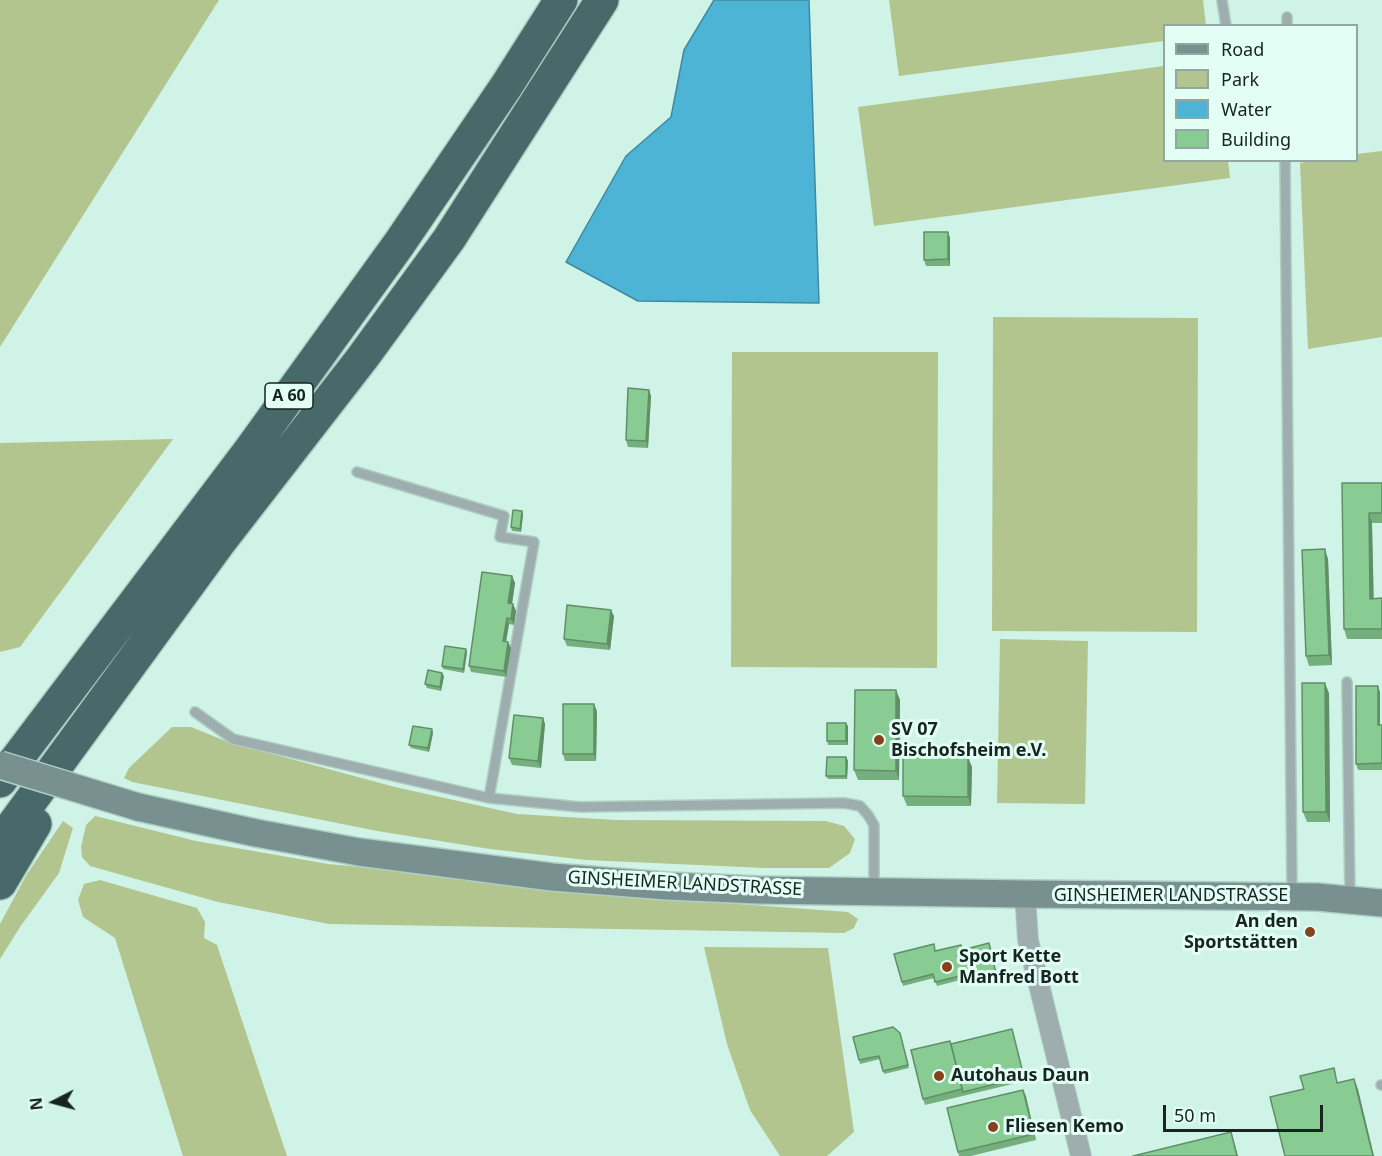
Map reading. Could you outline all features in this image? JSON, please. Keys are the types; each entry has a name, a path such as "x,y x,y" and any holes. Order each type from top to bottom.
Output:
{"highway":[{"name":"A 60","path":"0,781 251,450 325,347 412,225 507,85 561,0"},
{"name":"A 60","path":"0,843 218,544 363,357 449,239 602,0"},
{"name":"A 60","path":"0,883 48,805 118,708 166,635 218,544"}],"main road":[{"name":"GINSHEIMER LANDSTRASSE","path":"0,765 138,807 256,833 359,852 552,877 746,889 1292,897 1382,903"}],"street":[{"path":"1025,894 1029,940 1081,1156"}],"lane":[{"path":"1222,0 1226,24"},
{"path":"1285,162 1292,897"},
{"path":"357,472 504,516 500,537 534,542 489,798"},
{"path":"1347,682 1350,900"},
{"path":"195,711 233,739 489,798 580,807 844,803 860,806 874,825 874,891"}],"green space":[{"path":"0,0 219,0 0,347"},
{"path":"889,0 1203,0 1206,24 1163,24 1163,41 899,76"},
{"path":"1163,66 1163,162 1228,162 1230,178 874,226 858,107"},
{"path":"1382,151 1382,337 1308,349 1300,163 1358,162 1358,154"},
{"path":"993,317 1198,318 1197,632 992,631"},
{"path":"732,352 938,352 937,668 731,667"},
{"path":"173,439 20,647 0,652 0,443"},
{"path":"1000,639 1088,641 1085,804 997,803"},
{"path":"172,727 191,727 228,742 395,787 517,814 616,820 826,821 844,826 855,839 850,853 829,868 765,868 586,860 490,849 377,831 132,782 124,778 129,768"},
{"path":"95,816 196,841 328,864 635,891 725,903 848,912 858,919 854,928 844,933 329,924 218,902 90,866 82,857 81,847 86,825"},
{"path":"63,821 73,828 59,873 0,959 0,924 27,874"},
{"path":"100,880 197,908 205,922 204,938 217,945 287,1156 183,1156 115,938 83,917 78,900 84,884"},
{"path":"704,947 828,948 854,1132 827,1156 780,1156 750,1110 727,1044"}],"water":[{"path":"714,0 809,0 819,303 638,301 566,262 626,156 671,117 684,50"}],"building":[{"path":"924,232 948,232 948,259 924,260"},
{"path":"628,388 649,390 646,441 626,440"},
{"path":"1342,483 1382,483 1382,513 1369,513 1370,599 1382,598 1382,629 1344,629"},
{"path":"513,510 522,511 520,529 511,527"},
{"path":"1325,549 1329,655 1306,656 1302,550"},
{"path":"482,572 512,576 508,603 513,604 511,619 507,618 503,641 508,642 504,671 469,666"},
{"path":"567,605 611,610 607,644 564,639"},
{"path":"445,646 466,649 463,669 442,666"},
{"path":"428,670 442,673 440,687 425,684"},
{"path":"1302,683 1325,683 1326,812 1303,812"},
{"path":"1356,686 1378,686 1378,725 1382,725 1382,763 1356,764"},
{"name":"SV 07 Bischofsheim e.V.","path":"855,690 896,690 896,771 854,770"},
{"path":"563,704 594,704 594,754 563,754"},
{"path":"514,715 543,718 538,761 509,758"},
{"path":"827,723 846,723 846,741 827,741"},
{"path":"413,726 432,729 428,748 409,745"},
{"path":"827,757 846,757 846,776 826,776"},
{"name":"SV 07 Bischofsheim e.V.","path":"903,757 968,757 968,797 903,796"},
{"path":"989,943 996,974 961,983 960,976 935,982 933,974 902,982 894,954 934,944 935,951 961,945 962,950"},
{"path":"893,1027 900,1033 908,1065 883,1071 879,1056 859,1060 853,1037"},
{"path":"1012,1029 1024,1077 963,1092 951,1044"},
{"path":"950,1041 962,1089 923,1099 911,1050"},
{"path":"1334,1068 1337,1083 1354,1079 1373,1156 1285,1156 1270,1097 1304,1089 1300,1076"},
{"name":"Fliesen Kemo","path":"1023,1090 1034,1134 958,1152 947,1108"},
{"path":"1231,1132 1237,1156 1133,1156"}],"place":[{"name":"SV 07 Bischofsheim e.V.","path":"879,740"},
{"name":"An den Sportstätten","path":"1310,932"},
{"name":"Sport Kette Manfred Bott","path":"947,967"},
{"name":"Autohaus Daun","path":"939,1076"},
{"name":"Fliesen Kemo","path":"993,1127"}]}
